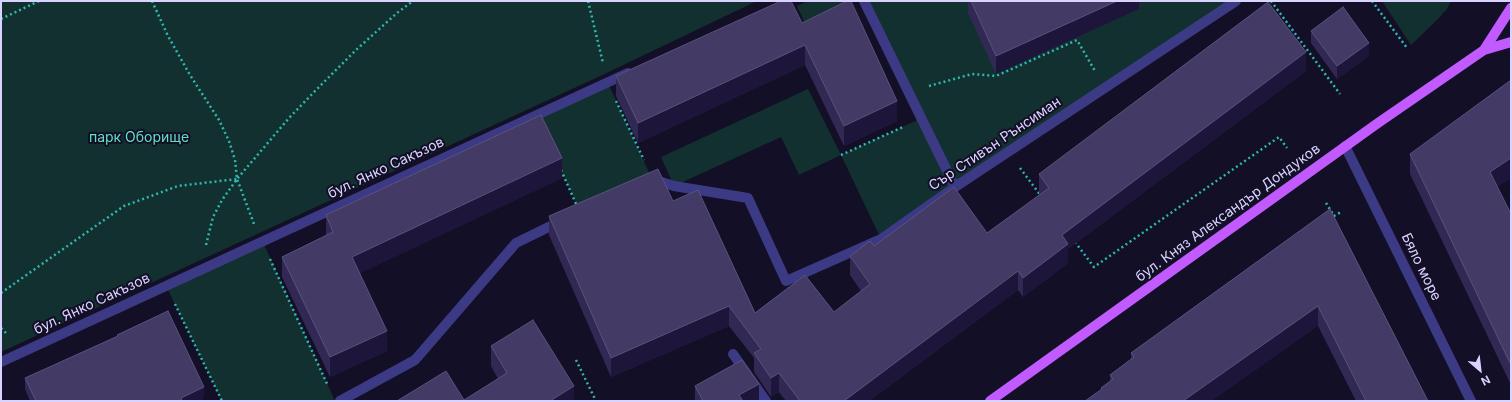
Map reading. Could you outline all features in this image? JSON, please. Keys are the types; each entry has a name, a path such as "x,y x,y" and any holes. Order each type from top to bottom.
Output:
{"main road":[{"name":"бул. Княз Александър Дондуков","path":"1484,50 1511,8"},
{"name":"бул. Княз Александър Дондуков","path":"990,401 1345,146 1484,50 1511,42"}],"street":[{"path":"864,1 905,84 920,119 955,187"},
{"name":"Сър Стивън Рънсиман","path":"649,181 748,198 786,281 881,239 955,187 1236,1"},
{"name":"бул. Янко Сакъзов","path":"1,362 262,240 636,70"},
{"name":"Бяло море","path":"1345,146 1471,401"},
{"path":"340,401 415,360 516,243 580,212"},
{"path":"733,354 766,401"}],"path":[{"path":"1,19 39,1"},
{"path":"152,1 168,36 190,76 223,127 235,160 237,179 256,227"},
{"path":"206,250 206,242 213,217 222,200 237,179 289,118 316,90 356,50 397,13 413,1"},
{"path":"588,1 608,83 649,181"},
{"path":"1271,1 1340,94"},
{"path":"1372,1 1407,48"},
{"path":"905,84 928,87 972,74 996,76 1077,40 1105,88"},
{"path":"841,155 920,119"},
{"path":"1070,235 1094,267 1279,137 1287,148"},
{"path":"1008,152 1042,197"},
{"path":"557,163 580,212"},
{"path":"1,293 124,206 178,186 237,179"},
{"path":"1326,203 1334,216 1341,212"},
{"path":"262,240 328,387"},
{"path":"166,286 222,401"},
{"path":"576,360 596,401"}],"green space":[{"name":"парк Оборище","path":"1,1 757,1 596,78 1,352"},
{"path":"808,1 843,1 849,12 809,32 797,6"},
{"path":"864,1 1236,1 881,239 841,155 920,119"},
{"path":"1382,1 1451,1 1447,9 1438,19 1411,45"},
{"path":"608,83 652,179 580,211 535,115"},
{"path":"808,89 841,155 799,175 781,137 674,186 661,157"},
{"path":"262,240 335,401 222,401 166,286"}],"building":[{"path":"781,1 791,1 802,23 847,1 851,1 897,101 844,126 805,45 638,123 616,76"},
{"path":"971,1 1117,1 996,56"},
{"path":"1268,2 1306,52 1062,235 1068,244 1023,278 1018,271 844,401 800,401 779,373 771,378 754,353 761,349 729,306 611,358 549,216 658,169 673,201 698,190 755,313 805,275 834,312 870,284 850,256 870,241 874,246 954,187 987,233 1049,188 1039,174"},
{"path":"1343,7 1369,43 1337,66 1311,31"},
{"path":"1511,80 1511,158 1490,172 1511,214 1511,365 1410,154"},
{"path":"541,115 562,158 352,257 387,331 330,357 282,257 333,232 326,215"},
{"path":"1330,209 1428,401 1366,401 1318,306 1183,401 1085,401 1113,379 1110,375 1134,357 1131,353"},
{"path":"168,311 204,387 181,398 182,401 36,401 25,378 118,336 117,335"},
{"path":"533,320 574,386 550,401 397,401 446,371 464,400 507,373 491,346"},
{"path":"742,360 759,384 739,395 743,401 703,401 695,386"}]}
